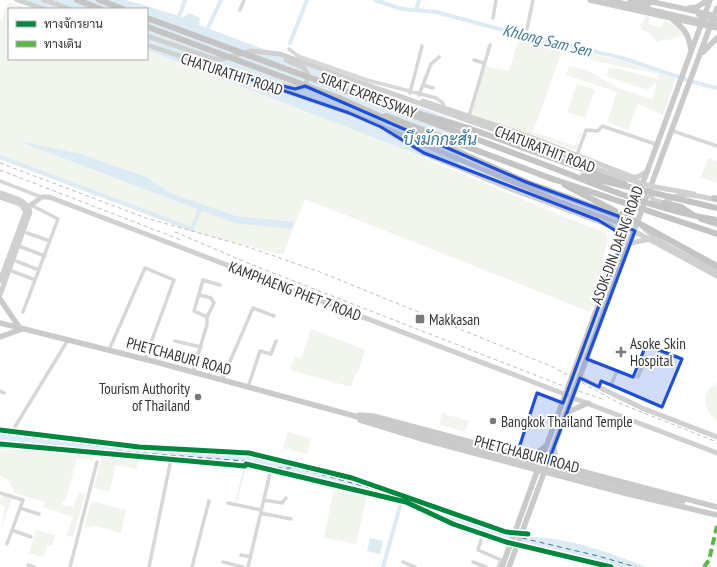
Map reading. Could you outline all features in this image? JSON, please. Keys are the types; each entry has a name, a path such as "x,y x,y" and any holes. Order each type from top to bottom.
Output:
{"highway":[{"path":"77,0 98,8"},
{"path":"98,0 120,8"},
{"name":"SIRAT EXPRESSWAY","path":"148,18 607,189 667,209 717,220"},
{"name":"SIRAT EXPRESSWAY","path":"148,26 550,178 717,234"},
{"path":"339,98 526,182 618,216 624,221 626,230"},
{"path":"365,98 471,129 633,187 643,186"},
{"path":"556,169 630,189 717,208"},
{"path":"550,178 717,266"},
{"path":"664,203 681,207 698,218 717,224"}],"main road":[{"path":"17,0 41,8"},
{"path":"44,0 67,8"},
{"path":"590,0 611,2 699,20"},
{"path":"630,0 715,26"},
{"path":"644,0 656,1 716,17"},
{"path":"678,7 697,7 709,0"},
{"name":"ASOK-DIN DAENG ROAD","path":"502,567 567,395 692,52 699,20 705,13 709,0"},
{"path":"611,2 671,18 699,20 716,17"},
{"name":"ASOK-DIN DAENG ROAD","path":"509,567 701,53 715,26 717,8"},
{"path":"671,18 685,29 690,40 692,52"},
{"name":"CHATURATHIT ROAD","path":"148,36 215,59 222,59 251,51 274,53 644,184 716,199"},
{"path":"701,53 717,38"},
{"name":"CHATURATHIT ROAD","path":"148,45 349,113 556,200 619,222 717,276"},
{"path":"238,75 253,77 295,88 304,87 309,77 307,71 274,53"},
{"path":"399,96 444,107 577,154 633,177 638,177 649,171"},
{"path":"381,127 424,153 516,191 611,226 616,231 621,246"},
{"path":"650,191 653,200 664,203"},
{"path":"0,193 20,200 28,207 30,212 0,295"},
{"name":"CHATURATHIT ROAD","path":"664,203 683,194 716,199"},
{"path":"0,197 28,207"},
{"path":"0,281 28,207 42,197"},
{"name":"KAMPHAENG PHET 7 ROAD","path":"42,197 49,198 567,395"},
{"path":"638,222 647,233 717,271"},
{"path":"631,243 642,240 657,239"},
{"path":"0,299 22,328 0,337"},
{"name":"PHETCHABURI ROAD","path":"0,323 110,350 646,493 675,500 701,503"},
{"path":"580,378 642,408 717,437"},
{"path":"573,398 717,452"},
{"path":"568,412 588,403"},
{"name":"PHETCHABURI ROAD","path":"351,414 373,416 717,507"},
{"name":"PHETCHABURI ROAD","path":"351,414 364,422 375,426 656,502 700,510"},
{"path":"556,442 555,457 561,466"},
{"path":"525,456 534,455 547,445"},
{"path":"497,458 502,456 500,450"},
{"path":"522,465 531,471 534,482"},
{"path":"588,483 585,478 590,473"},
{"path":"540,485 545,480 558,475"},
{"name":"PHETCHABURI ROAD","path":"675,500 717,515"}],"street":[{"path":"240,10 244,0"},
{"path":"493,18 496,0"},
{"path":"527,29 533,0"},
{"path":"469,116 490,44"},
{"path":"410,93 422,46"},
{"path":"289,49 298,56 410,93 436,98 443,103 444,107"},
{"path":"419,95 431,64 439,57"},
{"path":"474,60 484,64"},
{"path":"423,85 433,88"},
{"path":"577,154 586,130 598,131 602,126 658,145"},
{"path":"673,131 717,146"},
{"path":"0,181 42,197"},
{"path":"23,312 58,219 28,207"},
{"path":"27,232 50,241"},
{"path":"21,247 45,256"},
{"path":"16,261 39,270"},
{"path":"110,350 145,268 174,280 144,360"},
{"path":"12,271 35,280"},
{"path":"207,317 194,311 200,295 203,280 220,285"},
{"path":"193,372 207,324 207,317 214,303 211,298 200,295"},
{"path":"222,380 253,308 274,316"},
{"path":"13,430 21,413 68,340"},
{"path":"175,341 201,347"},
{"path":"248,387 260,351 271,354 276,341"},
{"path":"587,359 632,377 634,376 646,345 682,359 662,407 602,382 599,387"},
{"path":"611,385 617,371"},
{"path":"517,454 537,393 564,403"},
{"path":"149,567 171,459"},
{"path":"70,567 97,462"},
{"path":"248,567 271,469"},
{"path":"0,493 22,498 23,501 7,544"},
{"path":"264,500 282,503 286,498"},
{"path":"192,567 209,500"},
{"path":"228,503 291,520"},
{"path":"20,508 39,514"},
{"path":"12,530 32,537"},
{"path":"482,540 478,550 501,560 498,567"},
{"path":"241,555 250,557"},
{"path":"223,562 243,567"},
{"path":"403,562 415,567"},
{"path":"473,562 486,567"},
{"path":"28,565 34,567"}],"highlighted area":[{"path":"238,75 295,89 305,86 526,182 618,216 625,226 635,231 587,359 633,377 646,345 682,359 662,407 601,381 599,387 580,378 548,463 541,461 544,453 517,454 537,393 563,403 621,246 616,231 598,220 424,153 381,127 349,113"}],"shaded area":[{"path":"9,2 27,8 8,8 8,60 148,60 148,50 369,135 606,233 608,240 602,261 607,265 590,312 305,199 283,255 190,231 0,159 0,23"},
{"path":"646,16 650,17 648,24 661,28 664,21 668,22 681,30 685,36 673,38 669,41 665,39 656,42 649,32 642,30 639,23 642,24"},
{"path":"519,37 622,61 676,79 663,115 638,104 628,130 607,122 617,92 566,75 569,66 587,70 618,88 652,99 657,82 648,90 606,76 609,68 620,69 657,79 659,74 595,61 562,51 533,132 575,146 580,132 582,134 579,138 577,149 574,150 472,114 484,66 509,71"},
{"path":"577,84 595,90 585,118 567,112"},
{"path":"708,158 717,161 717,183 701,177"},
{"path":"311,329 365,350 351,387 290,370 295,357 301,358"},
{"path":"717,383 717,421 709,412 705,401 708,391"},
{"path":"442,413 468,421 465,432 439,424"},
{"path":"288,432 311,438 307,454 283,448"},
{"path":"0,445 95,454 94,460 77,458 65,502 62,502 62,505 73,507 79,492 85,494 73,537 66,536 73,517 43,507 45,502 15,493 7,479 0,475"},
{"path":"102,454 138,459 136,469 116,465 109,492 94,488"},
{"path":"334,488 367,495 356,544 324,538"},
{"path":"1,495 12,498 0,532 5,507 0,504"},
{"path":"91,501 126,510 121,533 96,526 84,528"},
{"path":"36,530 55,535 52,545 47,545 44,557 29,553"}],"water":[{"name":"บึงมักกะสัน","path":"14,0 126,0 183,17 189,13 200,18 199,25 473,127 455,169 148,50 148,8 35,8"},
{"path":"18,141 81,154 146,177 172,194 236,216 294,222 291,229 234,223"},
{"path":"0,430 137,450 256,455 384,488 532,537 561,540 590,547 646,567 609,567 546,551 522,548 453,525 402,501 344,485 246,463 243,465 61,449 0,442"},
{"path":"370,538 383,541 380,554 367,551"}],"waterway":[{"path":"178,20 185,0"},
{"path":"206,32 221,0"},
{"path":"290,43 307,0"},
{"name":"Khlong Sam Sen","path":"375,0 402,9 436,12 514,33 622,58 693,82 717,88"},
{"path":"416,10 419,0"},
{"path":"0,157 192,229 200,209"},
{"path":"236,502 245,467 244,463"},
{"path":"383,567 402,499"}],"ferry route":[{"path":"0,442 245,461 269,468 297,468 407,498 512,535"},
{"path":"522,538 598,556 636,567"}],"railway":[{"path":"0,163 146,218 245,246 320,272 553,367 619,403 717,442"},
{"path":"0,170 181,240"},
{"path":"175,232 250,264 558,384 602,399"}],"marked path":[{"path":"704,567 709,560 717,526"}],"cycle path":[{"path":"0,430 139,447 249,453 352,478 506,532 528,534"},
{"path":"0,444 245,466 246,464 406,502 453,524 506,542 611,567"}],"place":[{"name":"Makkasan","path":"420,319"},
{"name":"Asoke Skin Hospital","path":"621,352"},
{"name":"Tourism Authority of Thailand","path":"198,397"},
{"name":"Bangkok Thailand Temple","path":"493,421"}]}
